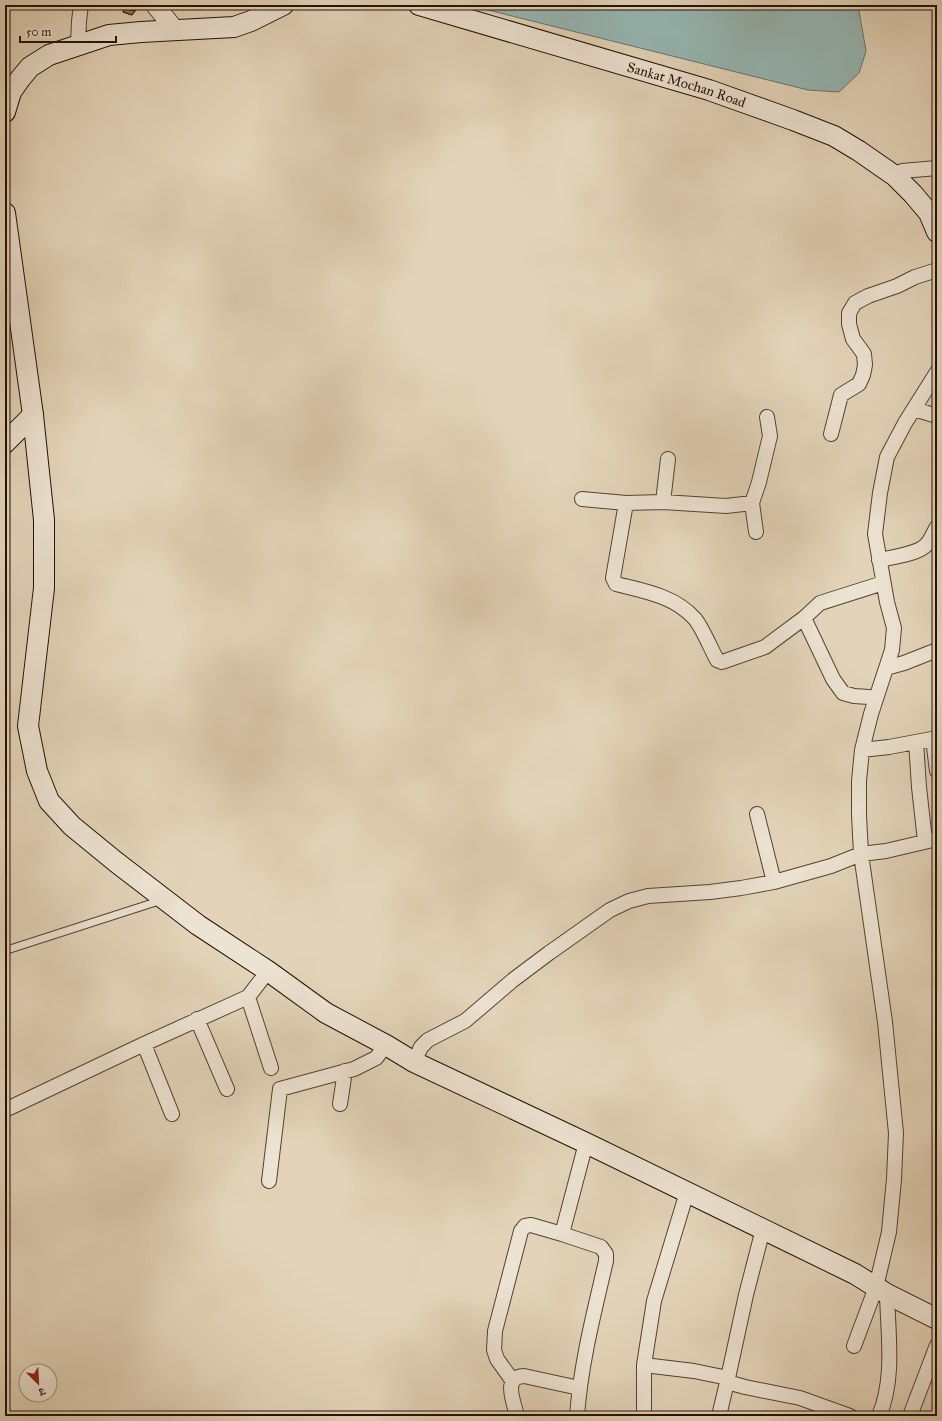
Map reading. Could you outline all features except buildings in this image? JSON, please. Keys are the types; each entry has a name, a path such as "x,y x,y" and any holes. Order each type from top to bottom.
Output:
{"main road":[{"path":"5,112 12,92 13,80 49,54 109,35 234,27 251,21 283,5"},
{"name":"Sankat Mochan Road","path":"418,5 709,90 834,136 895,176 913,194 935,224"},
{"path":"5,213 33,415 44,520 44,588 28,726 37,771 49,801 72,826 164,899 198,925 268,971 326,1013 386,1045 414,1062 586,1142 855,1274 881,1291 937,1319"},
{"path":"5,443 33,415"}],"street":[{"path":"78,44 78,21 81,5"},
{"path":"155,5 176,31"},
{"path":"895,176 902,171 937,168"},
{"path":"832,434 841,395 859,384 866,365 864,354 853,339 849,324 850,313 856,304 868,296 897,286 915,277 937,270"},
{"path":"879,1416 884,1404 888,1378 889,1346 881,1291 889,1232 894,1179 896,1133 885,1022 861,854 859,781 862,750 871,714 892,650 894,628 883,583 875,534 880,493 887,456 937,372"},
{"path":"914,409 937,416"},
{"path":"756,532 752,503 770,436 767,417"},
{"path":"662,502 668,459"},
{"path":"582,499 626,503 662,502 726,506 752,503"},
{"path":"626,503 613,578 616,584 670,600 684,609 695,620 717,660 722,662 765,647 804,618 820,603 883,583"},
{"path":"879,560 899,556 924,547 931,539 937,526"},
{"path":"804,618 833,679 843,693 876,699"},
{"path":"886,668 904,663 937,650"},
{"path":"862,750 890,747 935,739 937,771"},
{"path":"414,1062 421,1047 428,1040 465,1021 513,980 610,910 629,901 648,896 710,892 774,882 831,866 861,854 886,851 931,840 919,787 916,742"},
{"path":"757,814 774,882"},
{"path":"5,1110 197,1019 248,997 268,971"},
{"path":"248,997 271,1068"},
{"path":"197,1019 227,1089"},
{"path":"144,1044 172,1114"},
{"path":"269,1181 280,1089 354,1069 376,1058 386,1045"},
{"path":"340,1104 345,1072"},
{"path":"562,1234 586,1142"},
{"path":"644,1416 644,1365 654,1301 687,1192"},
{"path":"512,1380 497,1359 494,1350 498,1320 521,1231 526,1226 531,1225 601,1247 606,1254 606,1261 585,1350 579,1388 577,1416"},
{"path":"719,1416 746,1295 763,1229"},
{"path":"854,1346 881,1291"},
{"path":"910,1416 937,1345"},
{"path":"644,1365 694,1371 746,1387 800,1398 850,1416"},
{"path":"517,1416 510,1386 512,1380 517,1376 524,1376 579,1388"}],"lane":[{"path":"10,949 164,899"}],"water":[{"path":"468,5 858,5 866,51 859,73 839,92 808,90"}]}
